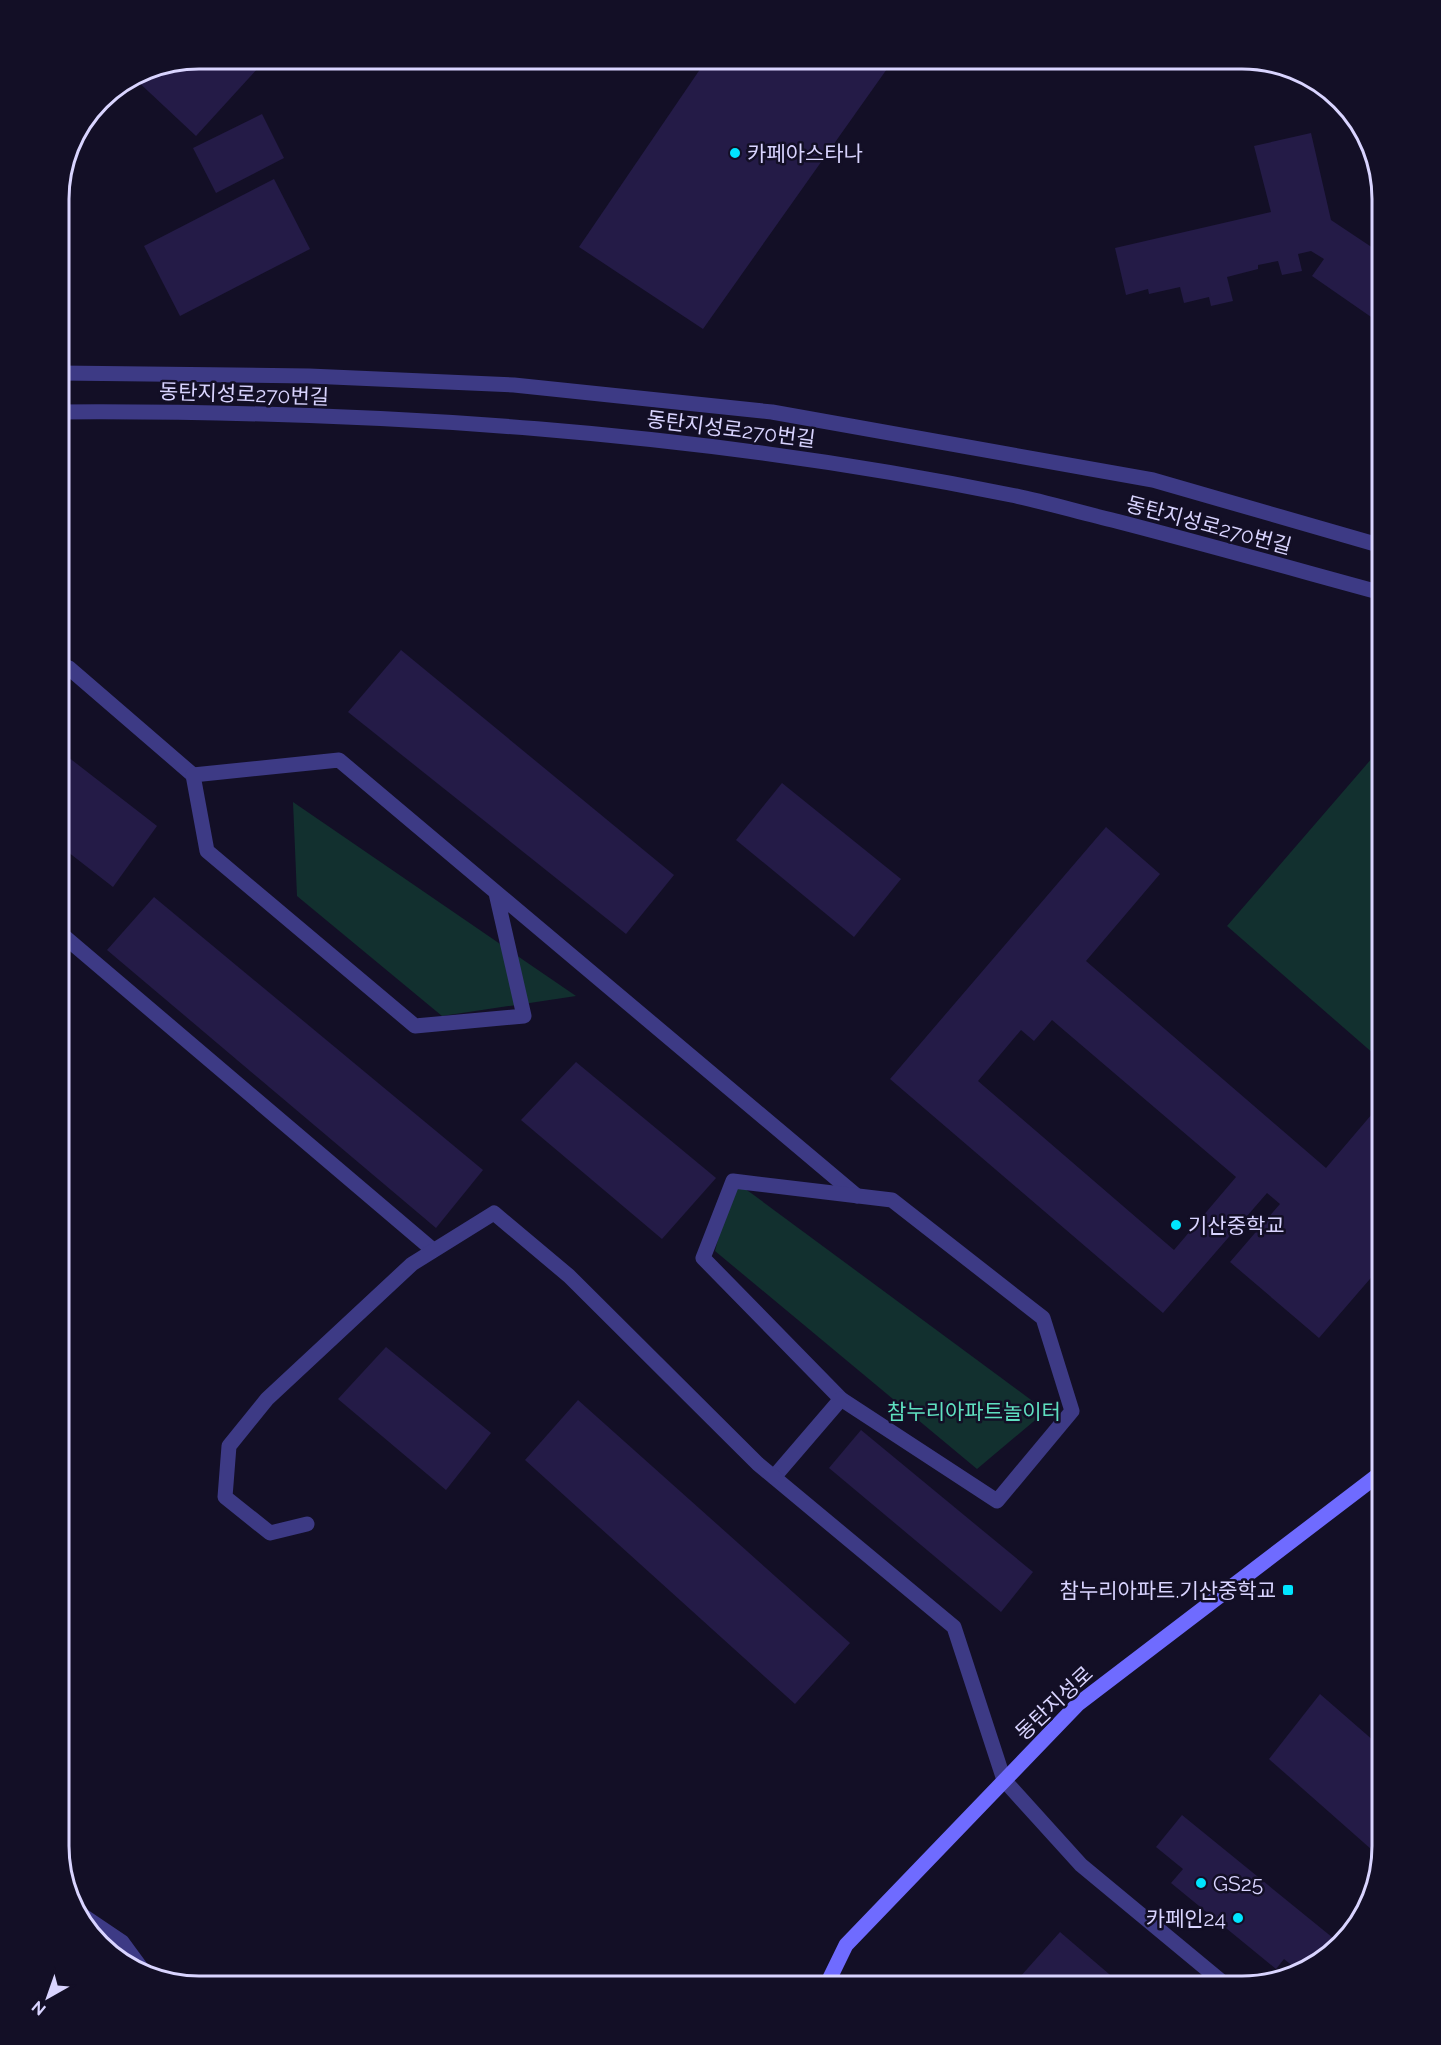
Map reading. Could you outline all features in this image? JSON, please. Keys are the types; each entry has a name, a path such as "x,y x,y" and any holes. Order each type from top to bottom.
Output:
{"main road":[{"name":"동탄지성로","path":"831,1976 846,1945 1078,1704 1372,1480"}],"street":[{"path":"69,373 309,376 514,385 772,412 1153,480 1372,543"},
{"name":"동탄지성로270번길","path":"69,412 193,411 508,426 782,454 1013,495 1372,591"},
{"path":"69,668 193,775 207,850 416,1026 524,1016 496,893"},
{"path":"193,775 339,760 857,1196"},
{"path":"69,941 433,1250"},
{"path":"733,1181 891,1200 1043,1318 1072,1411 997,1500 841,1399 703,1258 733,1181"},
{"path":"307,1524 270,1533 225,1497 229,1446 267,1399 412,1264 494,1213 570,1276 758,1464 954,1627 1004,1780 1081,1865 1215,1976"},
{"path":"774,1478 841,1399"},
{"path":"95,1924 122,1942 135,1959"}],"green space":[{"path":"1372,758 1372,1052 1227,926"},
{"path":"293,802 576,996 442,1016 297,896"},
{"name":"참누리아파트놀이터","path":"733,1181 1046,1411 977,1469 715,1251"}],"building":[{"path":"191,69 257,69 196,136 140,83 157,76"},
{"name":"카페아스타나","path":"700,69 887,69 703,329 579,247"},
{"path":"262,114 284,158 216,193 193,148"},
{"path":"1311,133 1331,220 1372,247 1372,318 1312,276 1324,259 1311,251 1298,254 1302,271 1282,275 1278,261 1258,265 1258,269 1227,277 1233,301 1211,306 1209,297 1184,303 1180,287 1149,294 1148,289 1126,295 1115,248 1271,212 1254,146"},
{"path":"274,179 310,249 180,316 144,246"},
{"path":"401,650 674,875 626,934 348,712"},
{"path":"69,758 157,826 113,887 69,853"},
{"path":"782,783 901,879 854,937 736,840"},
{"path":"1106,827 1160,874 1086,961 1326,1168 1372,1114 1372,1277 1319,1338 1230,1262 1280,1204 1267,1193 1163,1313 890,1079","holes":["1052,1020 1236,1177 1174,1250 978,1081 1021,1030 1034,1041"]},
{"path":"154,897 483,1170 436,1228 107,950"},
{"path":"576,1062 716,1178 662,1239 521,1120"},
{"path":"386,1347 491,1433 446,1490 338,1399"},
{"path":"578,1400 850,1643 795,1704 525,1460"},
{"path":"861,1430 1033,1572 1001,1612 829,1468"},
{"path":"1320,1694 1372,1739 1372,1850 1269,1759"},
{"path":"1182,1815 1334,1938 1307,1959 1292,1966 1284,1959 1276,1969 1171,1883 1183,1869 1156,1847"},
{"path":"1060,1932 1111,1976 1021,1976"}],"place":[{"name":"카페아스타나","path":"735,153"},
{"name":"기산중학교","path":"1176,1225"},
{"name":"참누리아파트.기산중학교","path":"1288,1590"},
{"name":"GS25","path":"1201,1883"},
{"name":"카페인24","path":"1238,1918"}]}
